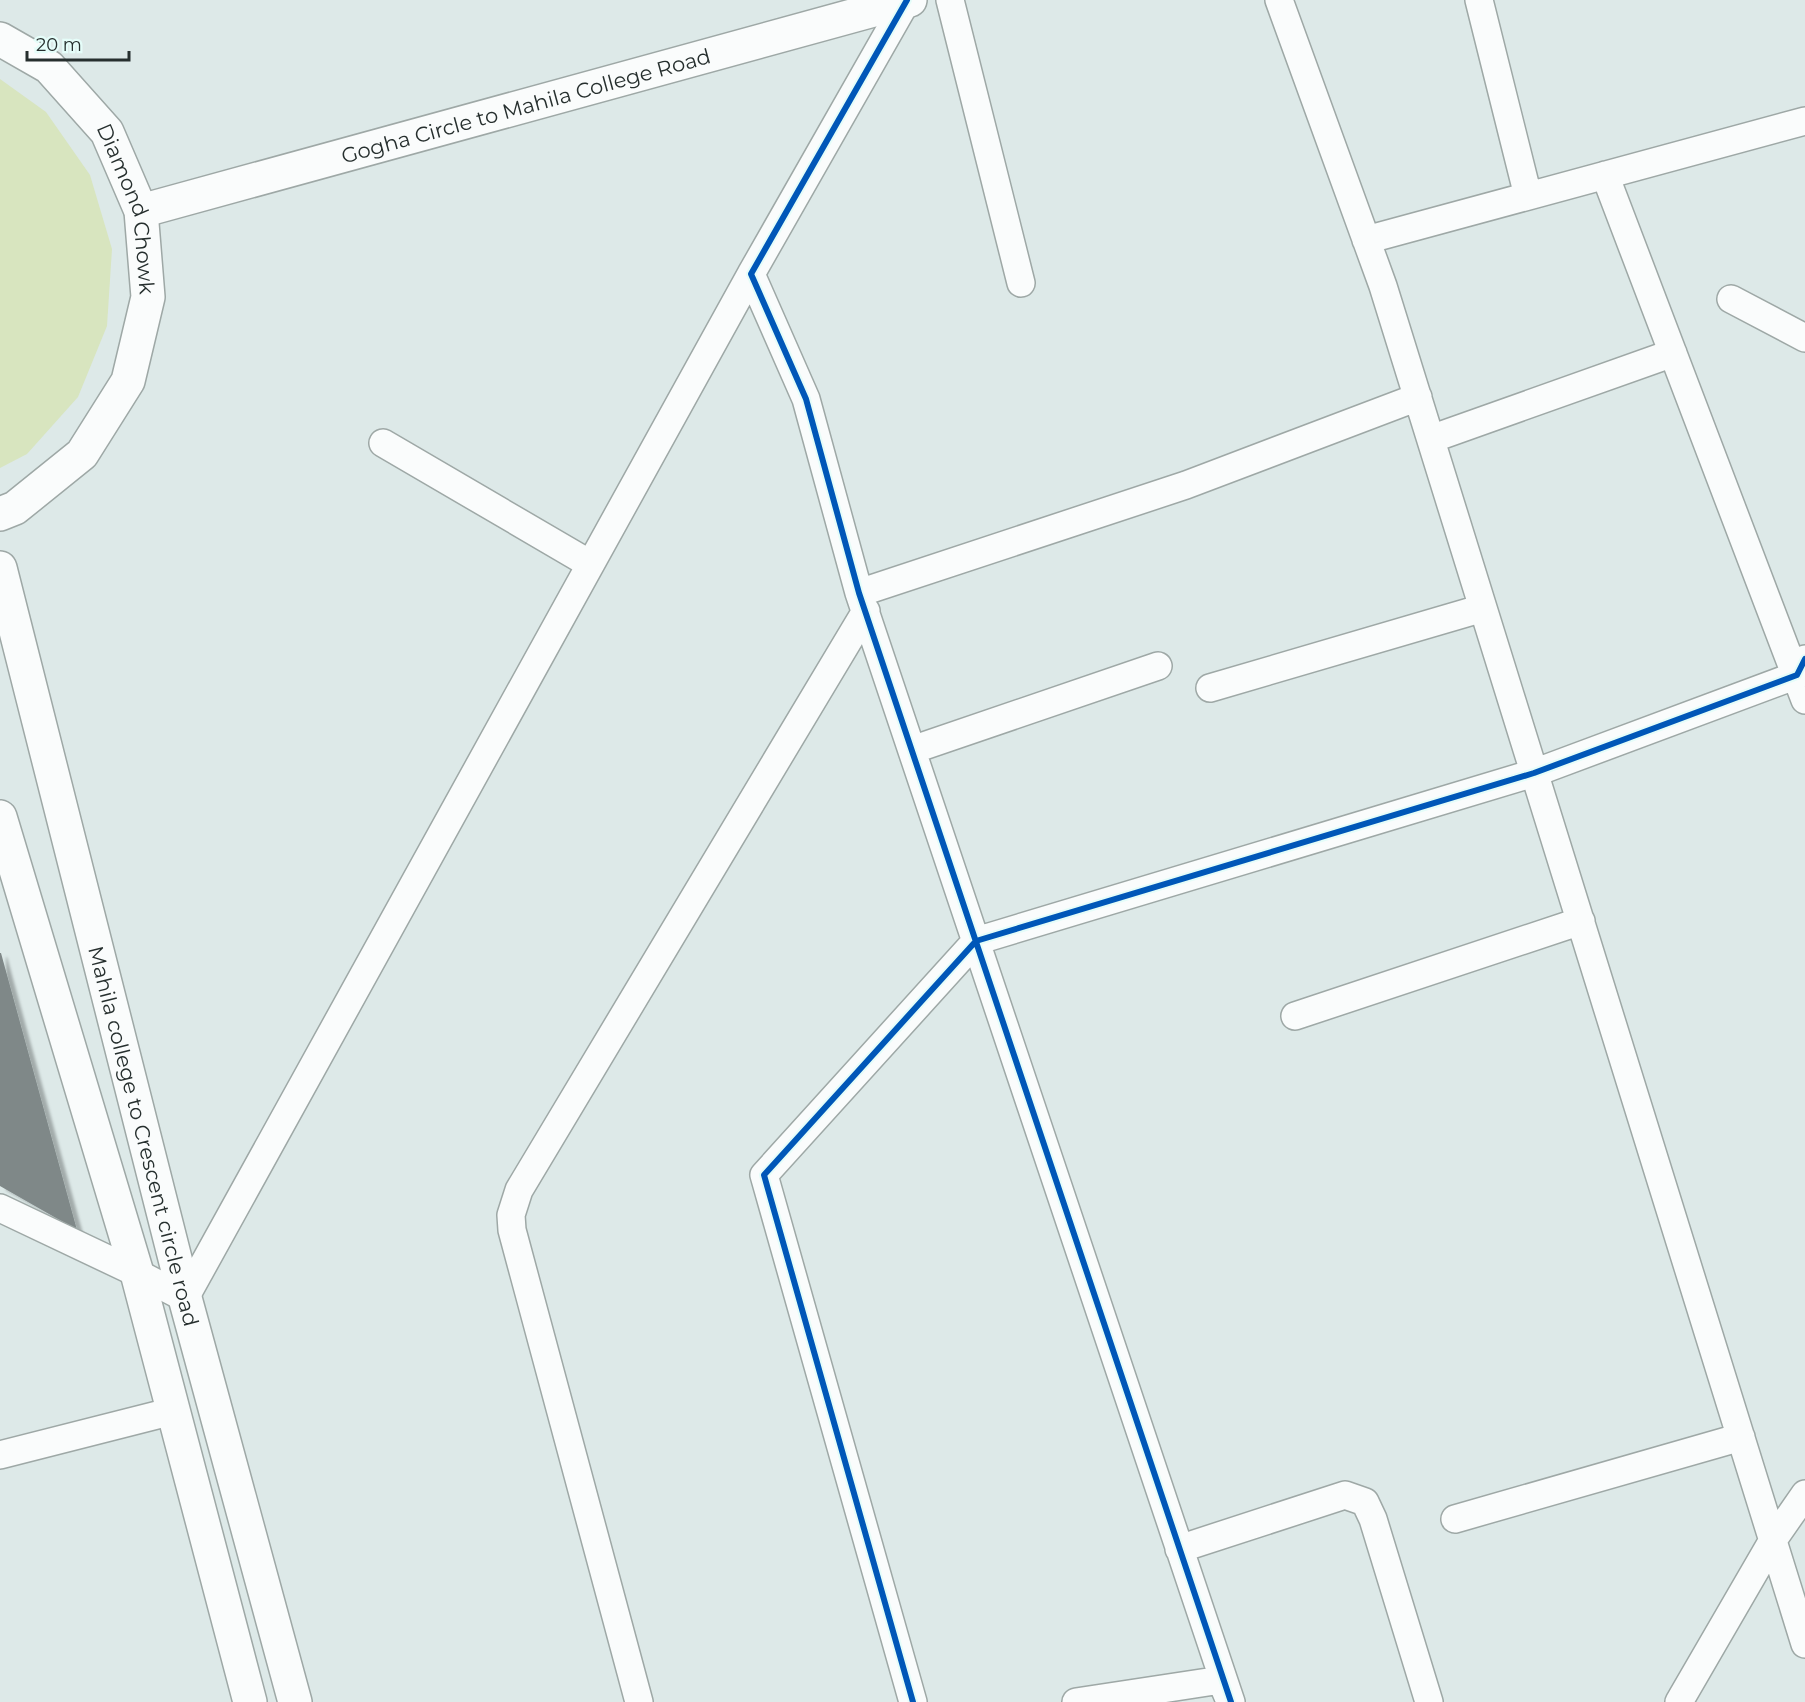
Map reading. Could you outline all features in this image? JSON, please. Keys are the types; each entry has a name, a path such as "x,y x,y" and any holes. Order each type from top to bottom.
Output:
{"main road":[{"name":"Gogha Circle to Mahila College Road","path":"141,211 908,0"},
{"name":"Diamond Chowk","path":"0,39 49,67 107,132 141,211 148,297 128,381 82,454 15,508 0,514"},
{"name":"Mahila college to Crescent circle road","path":"0,568 185,1298 295,1702"},
{"name":"Mahila college to Crescent circle road","path":"0,817 137,1273 250,1702"}],"street":[{"path":"0,1209 185,1298 751,274 908,0"},
{"path":"951,0 1021,283"},
{"path":"1279,0 1366,240 1418,397 1805,1644"},
{"path":"1479,0 1528,196"},
{"path":"1366,240 1804,123"},
{"path":"913,1702 764,1175 976,940 1534,773 1802,678 1605,175"},
{"path":"751,274 806,399 863,602 1230,1702"},
{"path":"1731,299 1805,338"},
{"path":"1431,439 1673,353"},
{"path":"639,1702 515,1242 511,1215 519,1190 863,602 1186,486 1418,397"},
{"path":"384,443 590,564"},
{"path":"1210,688 1483,608"},
{"path":"912,750 1158,666"},
{"path":"1295,1016 1581,921"},
{"path":"0,1455 173,1411"},
{"path":"1455,1519 1741,1437"},
{"path":"1679,1702 1773,1540 1805,1494"},
{"path":"1179,1549 1345,1495 1365,1502 1373,1519 1429,1702"},
{"path":"1076,1702 1221,1680 1230,1702"}],"green space":[{"path":"0,79 46,112 90,175 112,249 107,326 78,397 27,454 0,468"}],"building":[{"path":"1,953 77,1230 0,1186"}],"cycle path":[{"path":"907,0 751,274 806,399 859,593 1231,1702"},
{"path":"913,1702 764,1175 976,941 1534,773 1797,675 1805,659"}]}
